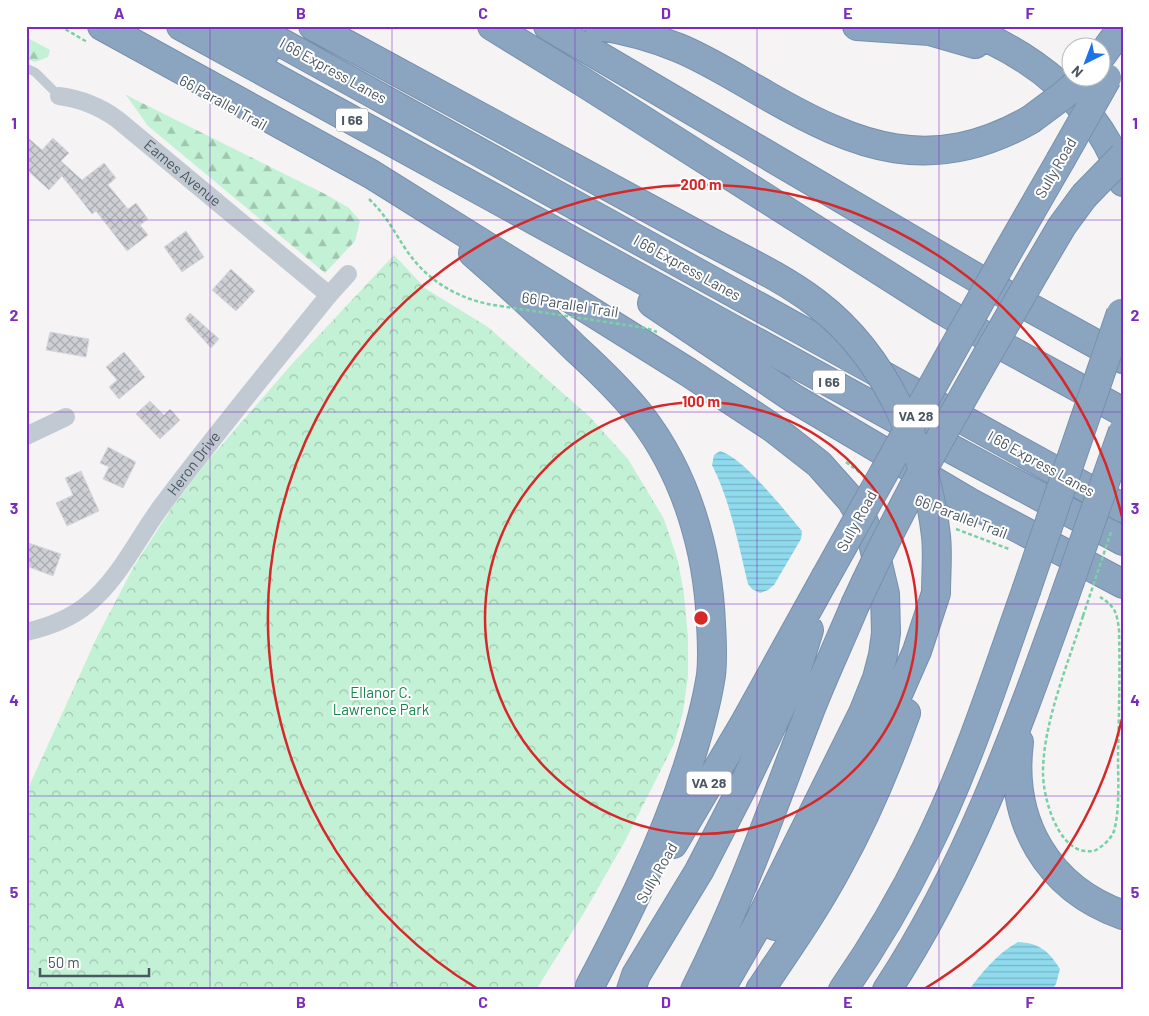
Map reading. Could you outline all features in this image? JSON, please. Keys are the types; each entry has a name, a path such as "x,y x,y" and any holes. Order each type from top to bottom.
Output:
{"highway":[{"name":"I 66","path":"181,26 947,447 1120,525"},
{"path":"221,26 436,144 578,207"},
{"name":"I 66 Express Lanes","path":"251,26 578,207 1120,525"},
{"path":"313,26 705,239 788,285 817,304 844,328 877,370 902,416 928,488 936,538 936,593 929,634 913,692 893,749 856,834 824,892 760,990"},
{"path":"492,26 591,86 933,305 997,343 1123,412"},
{"path":"548,26 982,281 1123,359"},
{"path":"599,26 644,36 679,48 699,57 830,129 873,144 915,151 946,150 980,143 997,137 1030,120 1073,88"},
{"path":"857,26 911,29 947,35 1012,59 1062,69"},
{"path":"958,26 1008,49 1036,67 1062,71"},
{"path":"1112,42 1123,26"},
{"path":"95,34 347,160 371,174 625,331 773,428 819,464 851,500 863,520 875,550 885,594 886,632 877,678 864,713 754,945 724,990"},
{"name":"Sully Road","path":"1112,59 1123,51"},
{"name":"Sully Road","path":"589,988 743,726 1060,161 1085,88"},
{"path":"1087,88 1084,111 1106,142 1123,182"},
{"path":"695,990 710,961 748,874 810,710 855,605 892,527 944,431 1062,226 1084,196 1123,156"},
{"path":"347,160 369,180 465,246 557,330 620,391 640,416 669,460 696,525 706,568 711,607 711,673 705,707 680,789 659,846 639,891 589,988"},
{"path":"537,222 648,301 793,398 969,502 1123,584"},
{"path":"843,990 898,903 952,791 987,703 1122,308"},
{"path":"886,990 923,930 977,826 1027,700 1073,608 1123,431"},
{"path":"630,990 636,975 699,871 768,735 793,681 825,578"},
{"path":"720,990 754,945 783,913 812,864 892,708 917,651 936,593"},
{"path":"1027,700 1020,736 1017,779 1020,804 1028,828 1038,850 1070,886 1088,900 1123,916"},
{"path":"635,990 687,908 771,783 810,710"}],"street":[{"name":"Eames Avenue","path":"59,96 87,102 117,119 329,296"},
{"name":"Heron Drive","path":"26,632 44,628 70,616 87,605 101,592 183,477 348,274"},
{"path":"26,436 66,417"}],"lane":[{"name":"Eames Avenue","path":"26,68 35,72 59,96"}],"path":[{"path":"60,26 95,34"},
{"name":"66 Parallel Trail","path":"368,198 380,209 414,260 430,276 451,291 469,299 500,306 646,328 664,336"},
{"path":"841,457 864,476"},
{"path":"1089,591 1112,605 1118,618 1121,659 1118,789 1113,833 1103,846 1092,852 1077,850 1066,841 1055,827 1043,776 1044,751 1056,703 1073,608 1120,525"},
{"name":"66 Parallel Trail","path":"954,528 1016,552"}],"green space":[{"path":"26,37 50,50 48,57 35,62 26,59"},
{"path":"126,95 327,195 349,208 360,221 355,241 325,273 148,126"},
{"name":"Ellanor C. Lawrence Park","path":"394,255 426,289 488,327 590,417 628,459 664,519 678,561 684,594 688,637 688,676 683,712 674,744 625,841 585,911 536,990 26,990 26,793 97,637 133,568 171,509 206,463 292,364"}],"water":[{"path":"720,451 729,455 752,474 802,531 801,539 774,585 760,593 752,589 748,584 729,509 712,465 714,455"},
{"path":"1018,942 1038,946 1056,963 1060,969 1056,984 1052,990 969,990 991,963"}],"building":[{"path":"26,136 42,150 53,138 69,153 61,161 82,180 104,163 116,178 108,185 128,209 136,203 148,219 140,225 148,235 127,251 96,211 92,214 62,176 49,190 26,169"},
{"path":"186,231 204,257 182,272 164,247"},
{"path":"231,269 255,291 236,311 212,290"},
{"path":"190,313 219,339 211,348 185,319"},
{"path":"50,332 89,339 86,357 46,350"},
{"path":"124,352 145,377 119,399 109,387 117,380 106,367"},
{"path":"150,401 164,415 170,409 180,420 160,439 136,414"},
{"path":"108,447 136,462 123,488 103,479 109,467 100,463"},
{"path":"81,471 99,511 67,526 56,503 73,495 65,478"},
{"path":"26,542 61,554 53,576 26,566"}]}
